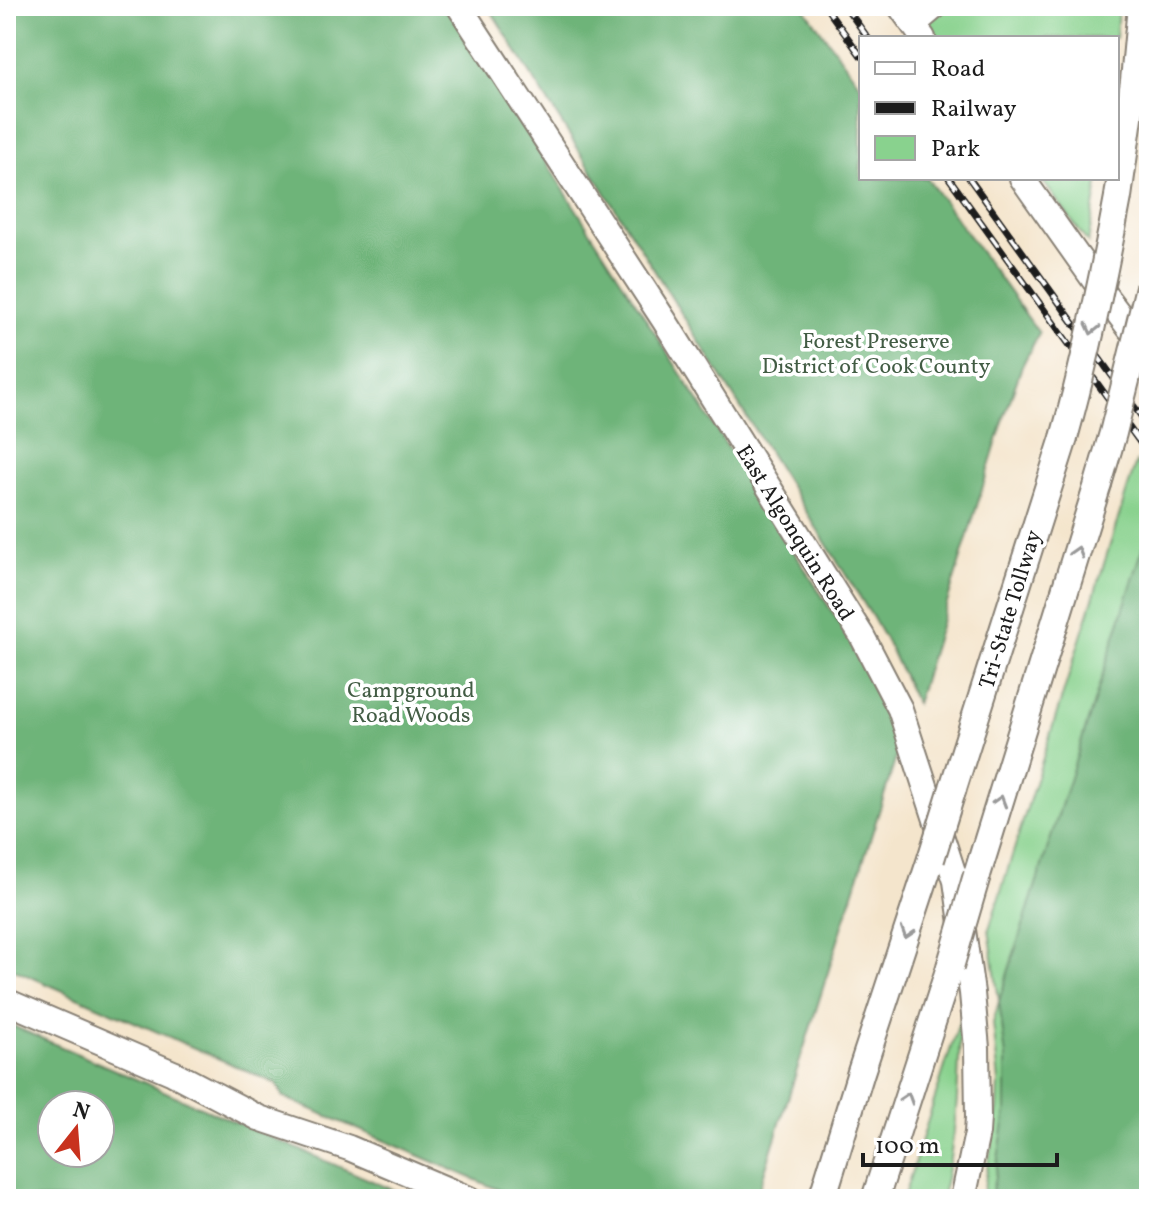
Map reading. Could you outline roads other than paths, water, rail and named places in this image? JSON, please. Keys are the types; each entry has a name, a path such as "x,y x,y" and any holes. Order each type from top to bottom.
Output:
{"highway":[{"name":"Tri-State Tollway","path":"822,1199 1078,387 1118,197 1141,6"},
{"path":"875,1199 950,967 1098,484 1149,287"}],"main road":[{"name":"East Algonquin Road","path":"459,6 664,320 862,636 900,709 956,881 972,993 978,1117 963,1199"},
{"path":"900,6 919,32"},
{"path":"1023,180 1149,354"},
{"path":"6,1001 173,1073 259,1118 349,1148 469,1199"}],"lane":[{"path":"919,32 940,6"}],"railway":[{"path":"825,6 859,53"},
{"path":"845,6 867,36"},
{"path":"950,180 1149,455"},
{"path":"970,180 1149,427"}],"park label":[{"name":"Forest Preserve District of Cook County","path":"876,352"},
{"name":"Campground Road Woods","path":"411,702"}]}
